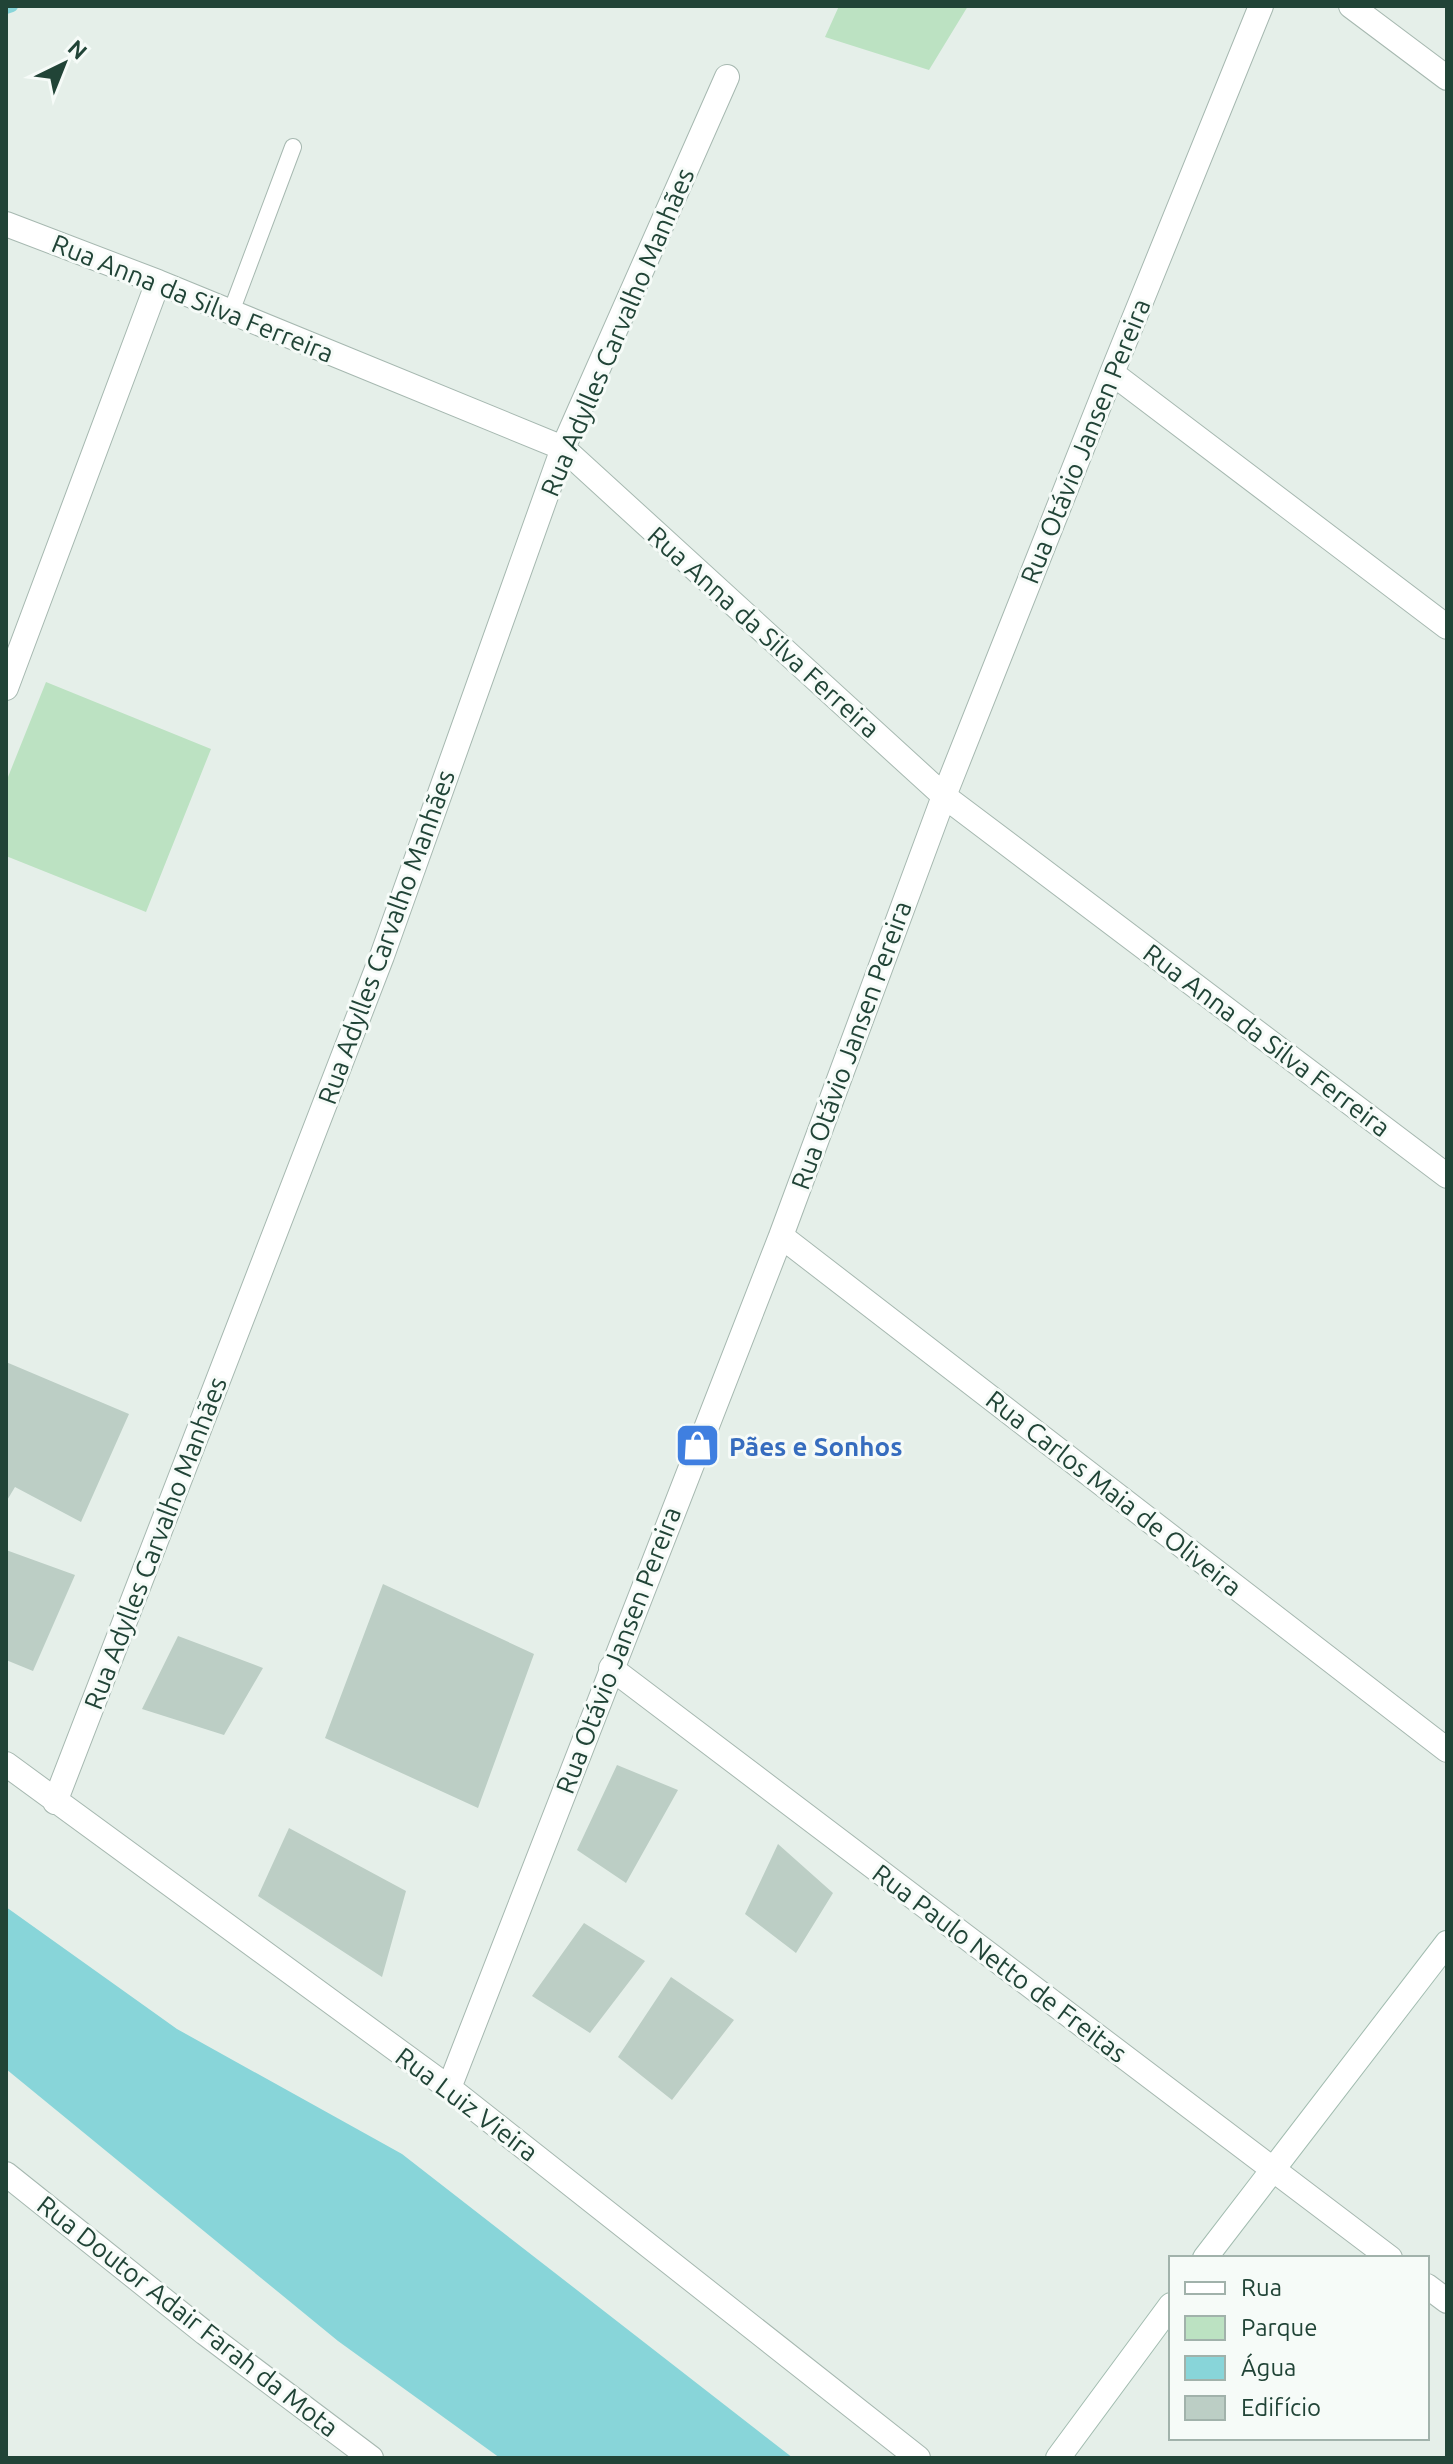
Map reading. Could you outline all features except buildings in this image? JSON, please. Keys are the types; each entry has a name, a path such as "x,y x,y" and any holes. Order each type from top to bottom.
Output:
{"street":[{"name":"Rua Otávio Jansen Pereira","path":"449,2088 781,1236 944,796 1261,6"},
{"path":"1351,6 1447,78"},
{"name":"Rua Adylles Carvalho Manhães","path":"55,1802 382,956 563,448 727,77"},
{"name":"Rua Anna da Silva Ferreira","path":"6,224 158,282 563,448 944,796 1447,1176"},
{"path":"6,688 158,282"},
{"path":"1112,373 1447,627"},
{"name":"Rua Carlos Maia de Oliveira","path":"781,1236 1447,1750"},
{"name":"Rua Paulo Netto de Freitas","path":"611,1668 1387,2256"},
{"name":"Rua Luiz Vieira","path":"6,1764 449,2088 918,2458"},
{"path":"1206,2256 1447,1943"},
{"name":"Rua Doutor Adair Farah da Mota","path":"6,2174 205,2333 371,2458"},
{"path":"1429,2288 1447,2301"},
{"path":"1058,2458 1169,2308"}],"lane":[{"path":"231,312 293,147"}],"green space":[{"path":"839,6 968,6 929,70 825,37"},
{"path":"46,682 211,749 146,912 6,856 6,782"}],"water":[{"path":"6,1907 177,2029 402,2154 793,2458 500,2458 338,2341 6,2069"}],"waterway":[{"path":"6,8 12,6"}],"place":[{"name":"Pães e Sonhos","path":"698,1446"}]}
